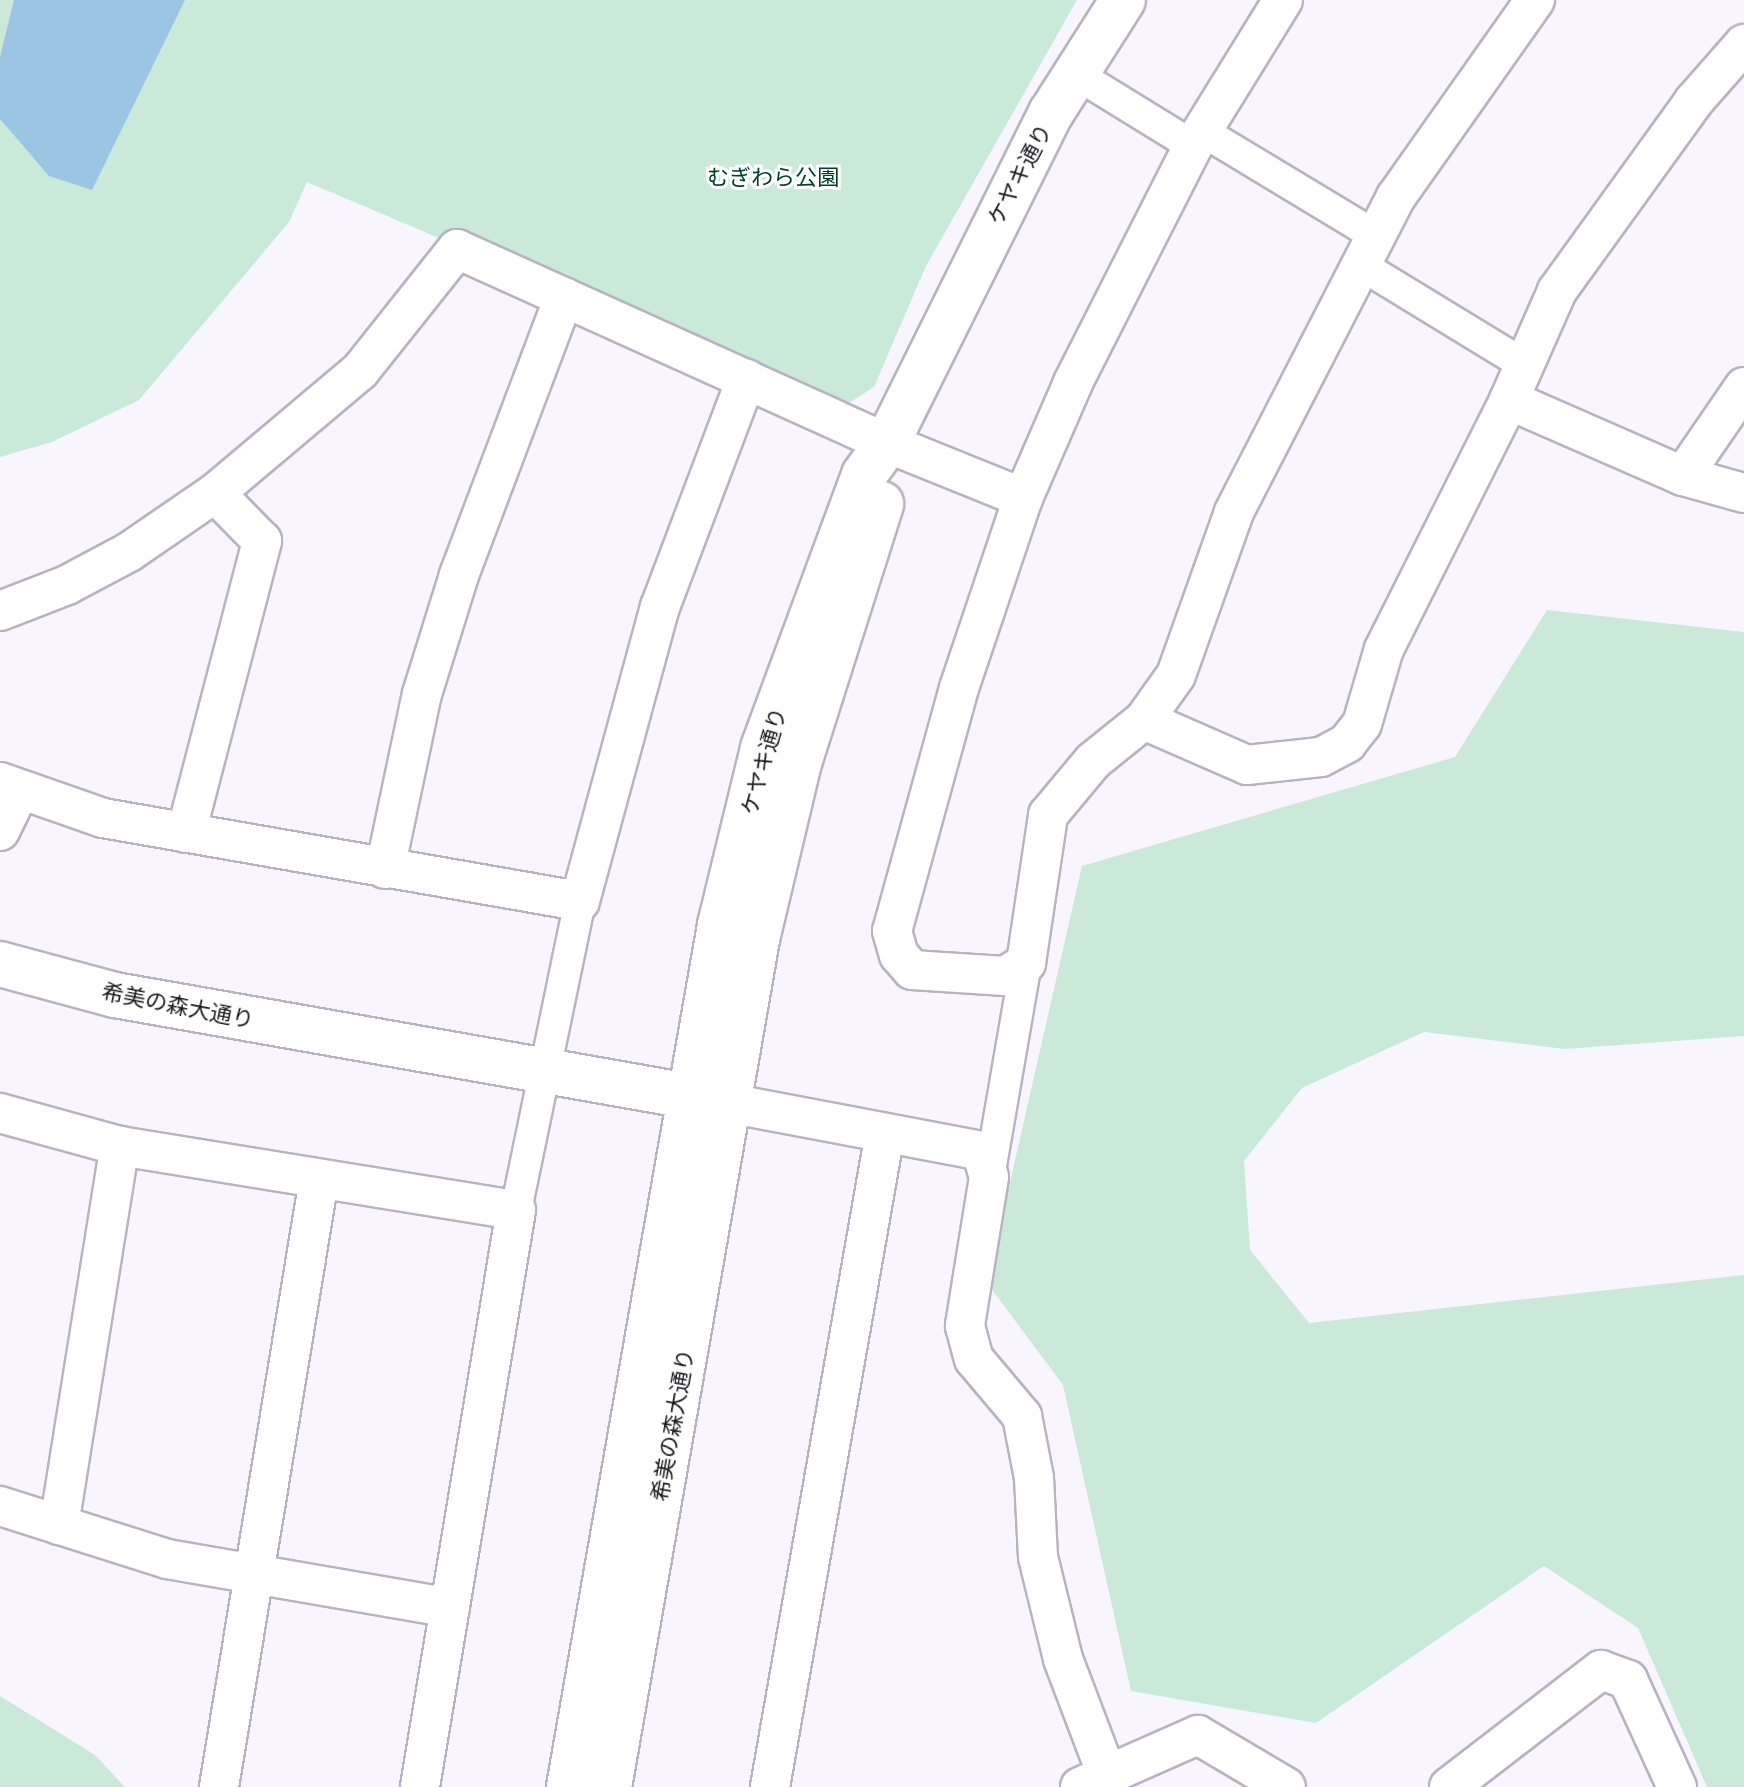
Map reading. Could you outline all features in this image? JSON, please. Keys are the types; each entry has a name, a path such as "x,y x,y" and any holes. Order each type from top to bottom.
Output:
{"street":[{"name":"ケヤキ通り","path":"709,1099 720,925 763,748 864,475 887,443 977,252 1076,74 1123,0"},
{"path":"1026,963 1005,976 912,970 899,955 892,931 959,688 1023,498 1073,383 1198,138 1283,0"},
{"path":"1286,1787 1198,1735 1094,1781 1042,1572 1022,1416 974,1359 965,1326 1048,815 1093,761 1144,720 1176,675 1234,512 1396,197 1535,0"},
{"path":"1144,720 1247,765 1321,757 1347,743 1362,724 1384,649 1412,588 1509,400 1557,291 1694,101 1744,44"},
{"path":"1076,74 1198,138 1368,250 1525,365"},
{"path":"0,611 67,585 129,552 215,493 360,371 457,249 887,443 1023,498"},
{"path":"385,869 422,694 459,575 564,297"},
{"path":"420,1787 516,1210 580,901 660,607 746,379"},
{"path":"1683,476 1744,387"},
{"path":"1509,400 1683,476 1744,493"},
{"path":"186,833 262,541 215,493"},
{"path":"0,831 9,787 103,818 580,901"},
{"name":"希美の森大通り","path":"0,964 115,995 709,1099"},
{"path":"709,1099 981,1151 989,1177"},
{"name":"希美の森大通り","path":"569,1787 709,1099"},
{"name":"希美の森大通り","path":"609,1787 709,1099"},
{"path":"0,1113 120,1146 516,1210"},
{"path":"770,1787 885,1133"},
{"path":"59,1525 120,1146"},
{"path":"219,1787 251,1575 319,1179"},
{"path":"0,1506 167,1559 450,1608"},
{"path":"1449,1787 1601,1670 1628,1680 1677,1787"}],"green space":[{"name":"むぎわら公園","path":"0,0 1077,0 926,266 874,387 846,405 454,229 446,241 307,182 289,222 139,400 52,442 0,457"},
{"path":"1547,610 1744,632 1744,1036 1565,1049 1424,1032 1302,1088 1244,1161 1250,1250 1309,1323 1744,1275 1744,1787 1707,1787 1638,1628 1544,1566 1316,1723 1131,1691 1063,1385 987,1283 1082,866 1455,757"},
{"path":"0,1696 95,1755 125,1787 0,1787"}],"water":[{"path":"14,0 185,0 92,190 49,176 0,119 0,57"}]}
